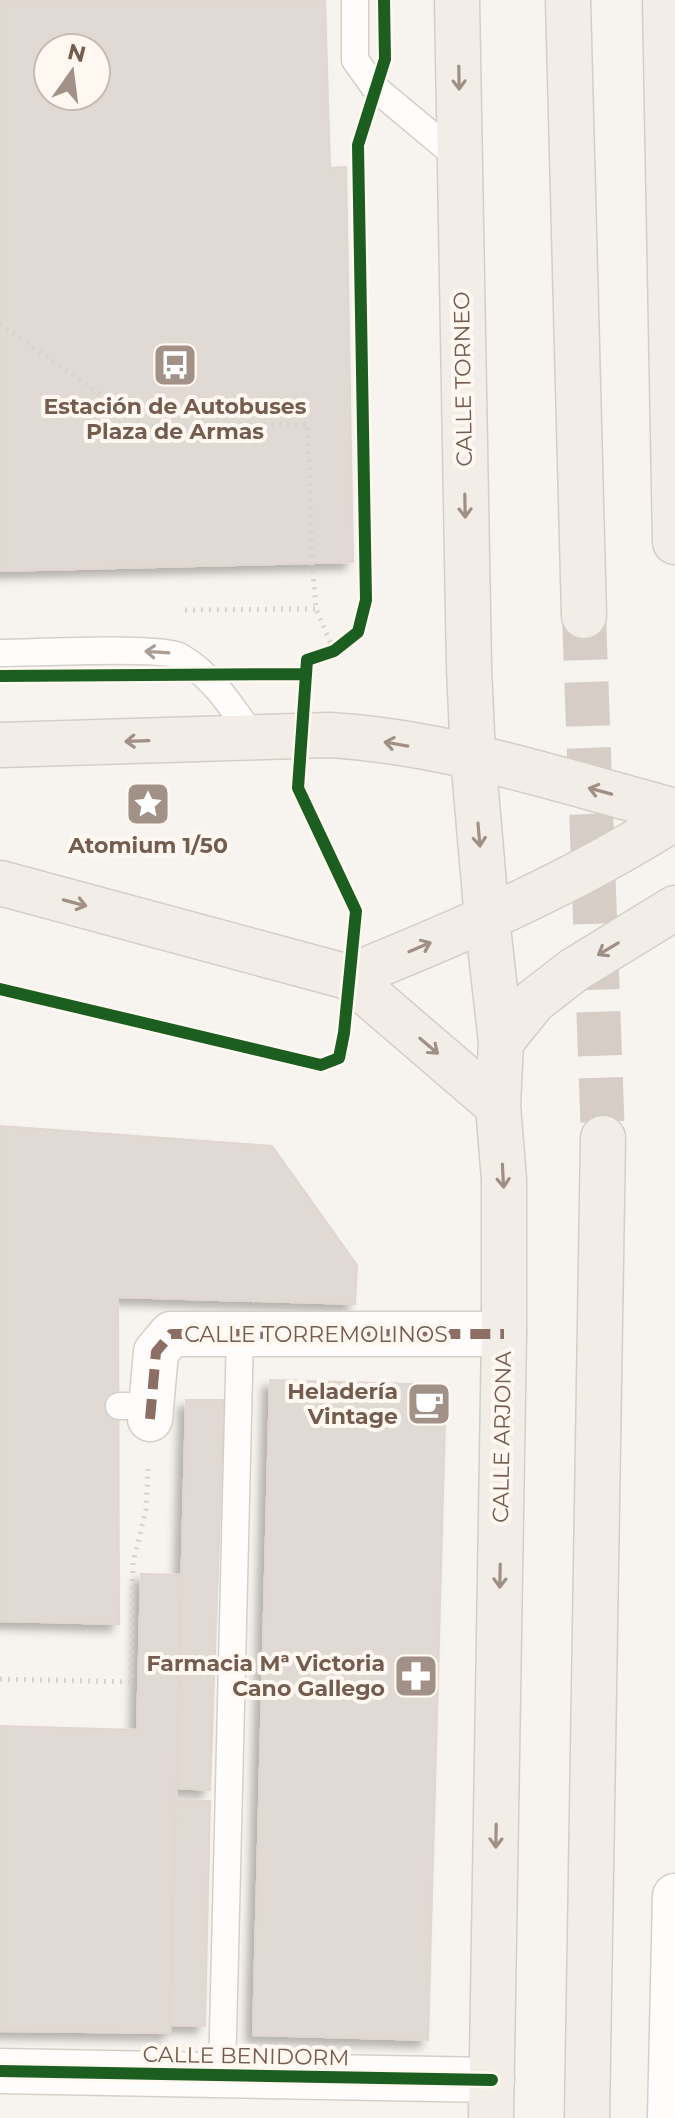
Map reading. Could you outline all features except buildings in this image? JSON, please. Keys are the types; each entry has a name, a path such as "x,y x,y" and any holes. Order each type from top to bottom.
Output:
{"main road":[{"name":"CALLE TORNEO","path":"457,0 467,631 473,757"},
{"path":"568,0 584,616"},
{"path":"665,0 675,542"},
{"path":"0,745 361,737 473,757 675,811"},
{"name":"CALLE ARJONA","path":"473,757 501,1042 498,1106 504,1180 492,2099"},
{"path":"348,977 487,919 637,842 675,818"},
{"path":"0,883 348,977 498,1106"},
{"path":"501,1042 534,1001 574,970 675,908"},
{"path":"587,2118 603,1138"}],"street":[{"name":"CALLE TORREMOLINOS","path":"140,1410 156,1352 171,1334 504,1334"},
{"path":"670,2118 675,1896"},
{"name":"CALLE BENIDORM","path":"0,2071 222,2075 492,2099"}],"lane":[{"path":"355,0 355,60 375,88 460,159"},
{"path":"0,653 176,654 220,689 253,737"},
{"path":"222,2075 240,1335"}],"path":[{"path":"0,324 147,427 308,424 316,609 334,651"},
{"path":"321,655 334,651 346,642"},
{"path":"0,1679 131,1682 133,1563 146,1509 140,1410"}],"tunnel":[{"path":"584,616 603,1138"}],"marked path":[{"path":"150,1419 156,1352 171,1334 504,1334"}],"cycle path":[{"path":"0,989 321,1065 339,1058 356,911 298,788 307,660 334,651 358,632 366,600 358,145 385,59 384,0"},
{"path":"0,676 304,674"},
{"path":"0,2071 492,2080"}],"place":[{"name":"Estación de Autobuses Plaza de Armas","path":"175,365"},
{"name":"Atomium 1/50","path":"148,804"},
{"name":"Heladería Vintage","path":"429,1404"},
{"name":"Farmacia Mª Victoria Cano Gallego","path":"416,1676"}]}
